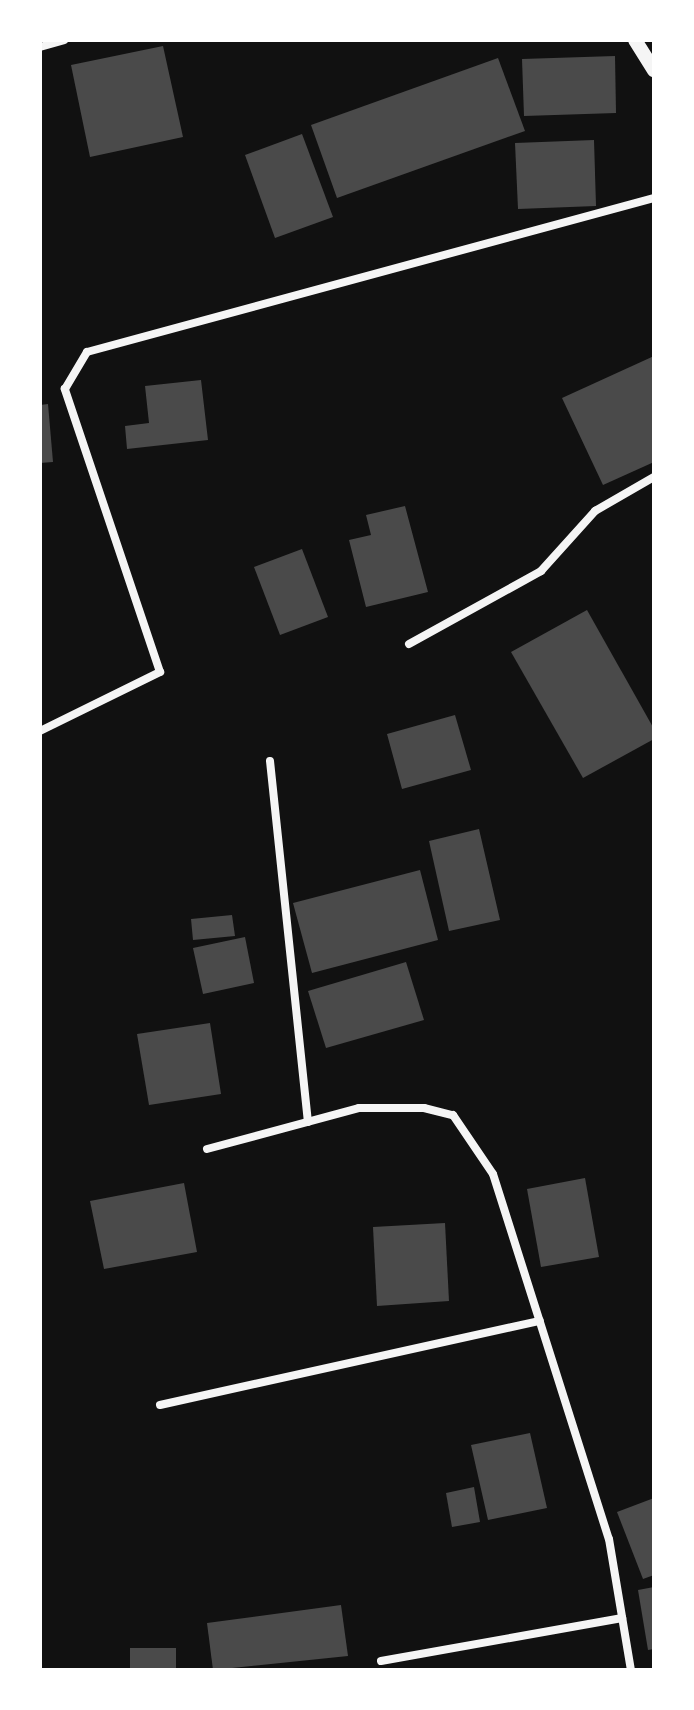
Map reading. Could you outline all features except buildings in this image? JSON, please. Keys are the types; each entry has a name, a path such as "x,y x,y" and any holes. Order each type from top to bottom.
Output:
{"street":[{"path":"40,47 64,40"},
{"path":"635,40 654,71"},
{"path":"40,731 160,672 65,389 87,352 654,198"},
{"path":"409,644 541,571 595,511 654,477"},
{"path":"270,761 308,1122"},
{"path":"207,1149 359,1108 424,1108 453,1115 493,1174 609,1539 631,1670"},
{"path":"160,1405 540,1321"},
{"path":"381,1661 622,1618"}]}
